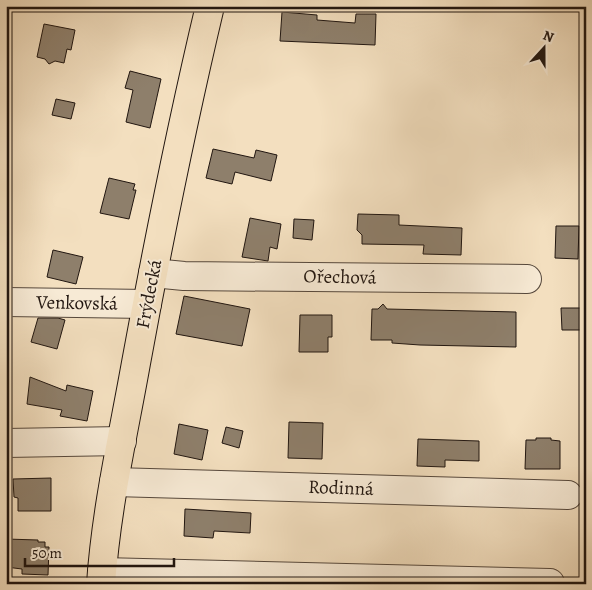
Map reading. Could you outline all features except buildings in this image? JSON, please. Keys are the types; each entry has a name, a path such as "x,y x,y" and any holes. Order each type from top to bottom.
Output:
{"main road":[{"name":"Frýdecká","path":"102,578 114,482 147,304 184,115 210,6"}],"street":[{"name":"Ořechová","path":"153,273 184,276 527,279"},
{"name":"Venkovská","path":"6,302 147,304"},
{"path":"6,443 122,441"},
{"name":"Rodinná","path":"114,482 568,495"},
{"path":"102,578 550,582"}]}
